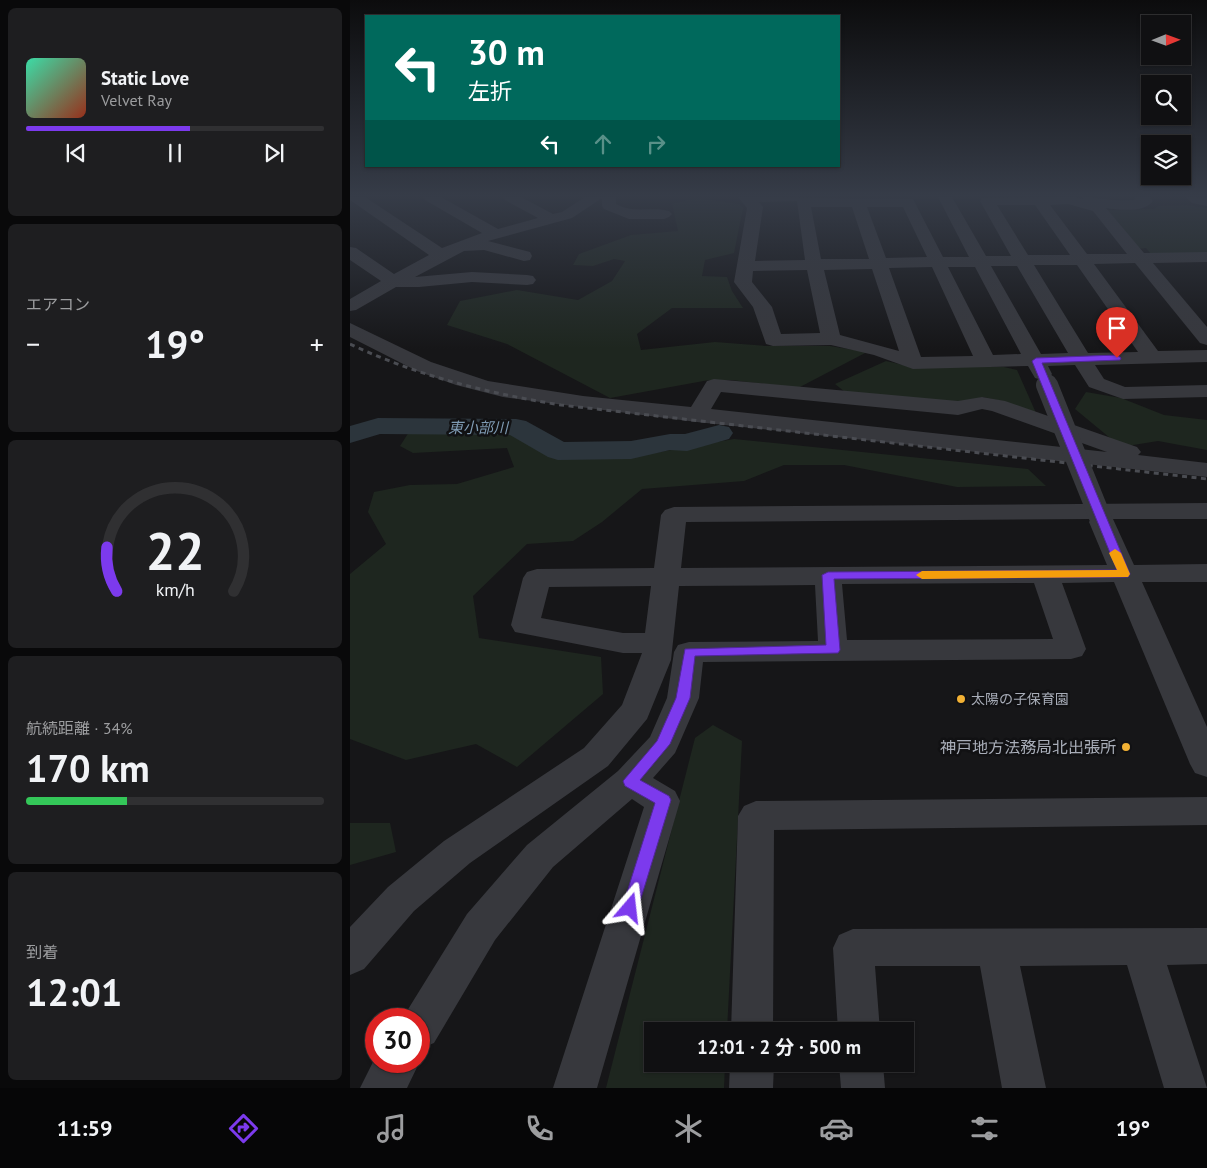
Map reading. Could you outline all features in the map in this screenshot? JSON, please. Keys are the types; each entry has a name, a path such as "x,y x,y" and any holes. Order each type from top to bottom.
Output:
{"street":[{"path":"441,248 448,252"},
{"path":"350,306 425,264 460,248"},
{"path":"508,248 524,256"},
{"path":"748,248 743,282 746,288 760,301 765,311 773,340 831,339 881,351 913,363 1207,356"},
{"path":"811,248 831,339"},
{"path":"873,248 913,363"},
{"path":"930,248 986,361"},
{"path":"974,248 1036,361 1047,385 1102,522 1207,764"},
{"path":"1015,248 1096,383 1123,393 1207,391"},
{"path":"1072,248 1152,357"},
{"path":"1132,248 1207,339"},
{"path":"350,252 393,282 419,282 472,277 527,280"},
{"path":"745,266 1141,259 1205,260"},
{"path":"425,264 500,267"},
{"path":"350,329 371,342 441,373 501,390 697,415 1207,470"},
{"path":"350,351 371,342"},
{"path":"697,415 714,385 958,408 982,403 997,406 1083,434 1165,465"},
{"path":"350,956 401,899 457,852 596,757 636,712 656,660 674,515 1207,511"},
{"path":"658,643 623,643 525,625 537,578 1045,574 1205,577"},
{"path":"430,1010 481,927 540,856 630,781 663,744 683,698 689,652 1071,649 1045,574"},
{"path":"828,575 833,650"},
{"path":"575,1088 663,800 630,781"},
{"path":"752,1022 756,816 1207,811"},
{"path":"1140,946 1186,1088"},
{"path":"858,1022 853,948 1207,946"},
{"path":"996,947 1024,1088"},
{"path":"751,1088 752,1072"},
{"path":"862,1072 863,1088"},
{"path":"382,1088 391,1073"}],"shaded area":[{"path":"596,248 735,248 734,253 705,260 702,276 727,277 732,291 743,308 672,308 637,334 641,350 715,342 766,346 830,346 867,352 798,388 731,380 709,380 610,398 507,344 447,325 460,301 517,290 578,300 612,281 625,261 614,259 593,266 573,265 579,254"},
{"path":"1137,248 1207,248 1207,255 1152,255 1146,248"},
{"path":"886,361 912,367 1004,367 1017,370 1036,413 1006,402 983,397 955,404 845,392 835,384"},
{"path":"1086,392 1121,398 1164,415 1207,420 1207,450 1158,441 1121,447 1075,409"},
{"path":"409,432 510,432 554,457 631,457 734,439 1028,469 1046,486 957,487 844,465 784,465 744,481 642,489 602,522 573,541 527,544 473,596 479,638 601,657 603,694 517,767 476,744 406,760 350,739 350,574 386,544 368,512 374,492 410,485 457,484 514,467 507,448 413,453 400,446"},
{"path":"713,725 742,741 727,1022 644,1022 644,1072 725,1072 724,1088 606,1088 695,738"},
{"path":"350,823 390,823 396,852 350,865"}],"waterway":[{"name":"東小部川","path":"350,435 378,426 516,427 558,451 631,450 670,442 687,443 719,433"}],"railway":[{"path":"350,344 401,365 453,382 506,395 561,405 1207,479"}],"slow traffic":[{"path":"922,575 1124,574 1115,553"}],"place":[{"name":"太陽の子保育園","path":"961,699"},
{"name":"神戸地方法務局北出張所","path":"1126,747"}],"route":[{"path":"630,908 663,800 630,781 663,744 683,698 689,652 833,650 828,575 1124,574 1036,361 1117,358"}]}
